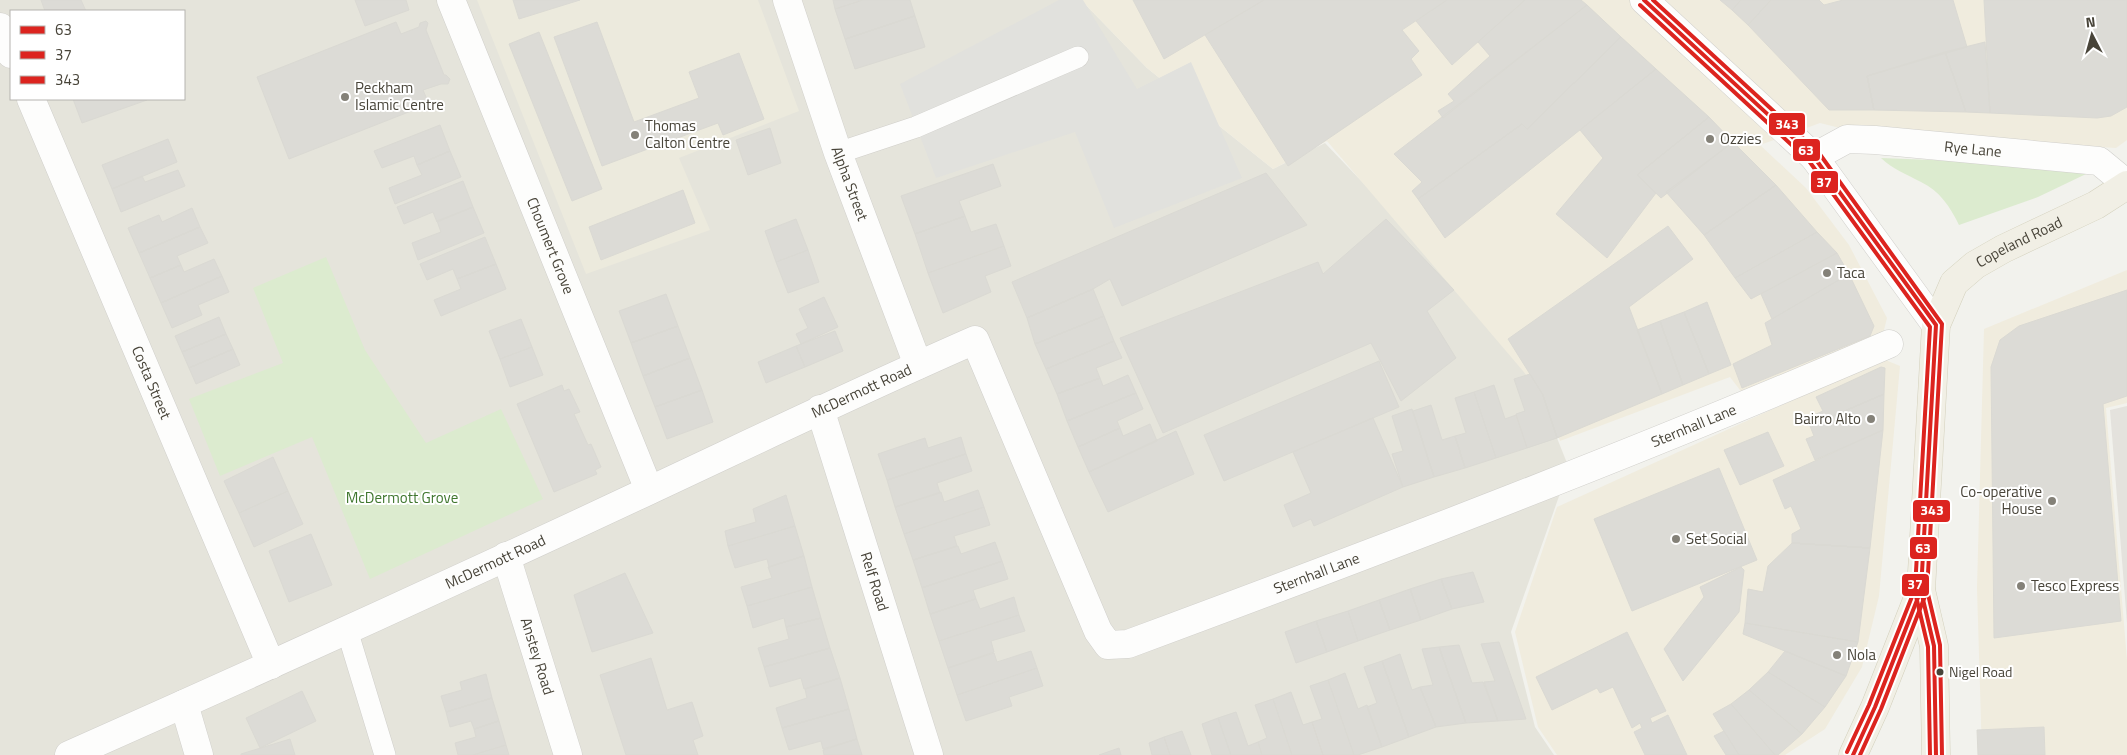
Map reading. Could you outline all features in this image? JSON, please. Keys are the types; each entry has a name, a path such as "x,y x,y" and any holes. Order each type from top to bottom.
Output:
{"main road":[{"name":"Copeland Road","path":"1936,325 1954,283 1975,265 2002,249 2096,205 2127,185"},
{"path":"1936,325 1921,590 1934,646 1936,755"},
{"path":"1853,755 1875,708 1921,590"}],"street":[{"name":"Choumert Grove","path":"451,0 649,490"},
{"name":"Alpha Street","path":"787,0 838,153 918,365"},
{"path":"1644,0 1814,157 1936,325"},
{"path":"0,27 10,52"},
{"name":"Costa Street","path":"30,100 271,666"},
{"name":"Rye Lane","path":"1814,157 1847,139 1875,140 2099,161 2127,185"},
{"name":"Sternhall Lane","path":"918,365 975,340 1098,631 1108,644 1128,644 1365,556 1753,403 1889,344"},
{"name":"McDermott Road","path":"69,755 271,666 918,365"},
{"name":"Relf Road","path":"820,409 929,755"},
{"name":"Anstey Road","path":"506,556 568,755"},
{"path":"184,704 199,755"}],"lane":[{"path":"838,153 916,127 1078,57"},
{"path":"347,630 385,755"}],"shaded area":[{"path":"0,0 1081,0 1147,68 1273,169 1325,143 1475,300 1539,393 1569,468 1511,632 1535,727 1554,755 0,755"},
{"name":"Thomas Calton Centre","path":"477,0 758,0 799,111 679,158 710,230 586,274"},
{"path":"1059,0 1083,0 1137,89 1191,62 1242,178 1114,228 1075,132 936,178 900,84"},
{"path":"1081,0 2077,0 2127,59 2127,140 2116,148 1856,132 1820,123 1760,145 1806,188 1849,245 1887,318 1883,334 1743,394 1730,377 1560,441 1541,392 1327,141 1273,169 1147,68"},
{"name":"Co-operative House","path":"2127,270 2127,403 2106,408 2127,660 2127,755 1982,755 1977,588 1984,329"},
{"path":"1883,359 1900,366 1879,596 1862,667 1825,729 1785,755 1557,755 1538,727 1515,632 1557,507"},
{"path":"2127,406 2127,623 2110,410"}],"green space":[{"path":"1881,158 2081,166 2086,174 2038,197 1959,225 1948,206 1934,190 1895,169"},
{"name":"McDermott Grove","path":"326,257 365,350 426,443 501,409 543,499 370,579 312,437 220,476 189,399 283,363 253,288"}],"building":[{"path":"41,0 81,0 86,10 45,10"},
{"path":"355,0 406,0 409,10 365,26"},
{"path":"513,0 580,0 519,19"},
{"path":"833,0 863,0 835,9"},
{"path":"863,0 910,0 915,16 845,39 835,9"},
{"path":"1133,0 1264,0 1164,59"},
{"path":"1264,0 1447,0 1402,30 1419,51 1411,59 1422,75 1288,166 1205,35"},
{"path":"1447,0 1525,0 1452,65 1416,21"},
{"path":"1525,0 1581,0 1587,5 1443,118 1438,111 1454,101 1448,94 1490,56 1478,42"},
{"path":"1720,0 1741,0 1732,10"},
{"path":"1741,0 1771,0 1748,25 1732,10"},
{"path":"1771,0 1819,0 1824,5 1843,0 1953,0 1967,47 1867,76 1874,110 1829,110 1748,25"},
{"path":"1984,0 2127,0 2127,107 2111,116 2097,118 1990,113"},
{"path":"1587,5 1621,37 1527,129 1522,124 1418,199 1412,191 1422,182 1394,154"},
{"path":"915,16 925,47 855,69 845,39"},
{"name":"Peckham Islamic Centre","path":"426,21 428,23 426,30 444,75 450,79 448,84 441,84 423,90 429,104 289,159 257,77 396,22 401,34 419,27 420,23"},
{"path":"597,22 634,122 699,98 689,72 739,53 764,119 723,135 718,123 602,166 554,37"},
{"path":"539,32 602,189 572,201 509,44"},
{"path":"1621,37 1656,69 1445,238 1418,199 1522,124 1527,129"},
{"path":"1985,42 1990,113 1966,112 1945,52"},
{"path":"1945,52 1966,112 1874,110 1867,76"},
{"path":"1656,69 1709,117 1637,175 1656,193 1607,258 1556,214 1603,158 1580,130"},
{"path":"73,100 147,100 82,123"},
{"path":"1709,117 1733,142 1661,198 1637,175"},
{"path":"440,125 450,151 417,165 414,156 382,168 374,151"},
{"path":"770,128 781,163 748,175 736,140"},
{"path":"168,139 177,162 112,189 102,165"},
{"path":"1733,142 1776,185 1704,235 1666,192"},
{"path":"450,151 461,177 395,204 389,188 422,175 417,165"},
{"path":"993,164 1001,186 959,201 965,216 915,234 901,196"},
{"path":"178,170 185,186 121,212 112,189 142,176 145,182"},
{"path":"1266,173 1307,225 1122,306 1110,279 1093,289 1027,318 1012,282"},
{"path":"463,181 473,207 437,222 433,212 404,224 397,207"},
{"path":"1776,185 1817,232 1735,278 1704,235"},
{"path":"683,190 695,223 601,260 589,227"},
{"path":"473,207 484,233 418,260 412,243 441,232 437,221"},
{"path":"192,208 200,227 139,253 128,228 159,215 162,222"},
{"path":"965,216 971,232 996,224 1004,246 928,273 915,234"},
{"path":"796,219 808,250 776,262 765,231"},
{"path":"1386,219 1454,290 1427,311 1456,358 1401,401 1371,343 1163,433 1120,338 1318,262 1323,274"},
{"path":"1668,226 1693,259 1629,307 1662,394 1557,438 1543,395 1508,339"},
{"path":"200,227 208,243 177,256 181,265 150,278 139,253"},
{"path":"1817,232 1837,253 1751,299 1735,278"},
{"path":"485,237 496,264 457,279 453,269 427,280 420,264"},
{"path":"1004,246 1011,266 985,276 991,292 943,313 928,273"},
{"path":"808,250 819,282 788,293 776,262"},
{"path":"1837,253 1849,274 1772,319 1761,294"},
{"path":"214,259 222,276 161,303 150,278 181,265 184,272"},
{"path":"496,264 506,289 441,316 434,300 461,289 457,279"},
{"path":"1849,274 1874,326 1870,336 1742,388 1733,364 1772,345 1765,323"},
{"path":"222,276 229,292 198,305 202,315 172,328 161,303"},
{"path":"1093,289 1104,316 1035,344 1027,318"},
{"name":"Co-operative House","path":"2127,290 2127,396 2103,404 2121,621 1994,638 1991,367 2000,340 2019,326"},
{"path":"666,294 678,326 631,343 619,311"},
{"path":"824,297 838,327 801,344 796,334 808,328 799,309"},
{"path":"1707,302 1731,365 1709,374 1684,312"},
{"path":"1684,312 1709,374 1683,385 1660,321"},
{"path":"1104,316 1114,341 1046,369 1035,344"},
{"path":"219,317 226,334 182,352 175,336"},
{"path":"521,319 532,347 500,359 489,331"},
{"path":"1660,321 1683,385 1662,394 1637,330"},
{"path":"678,326 690,358 643,376 631,343"},
{"path":"835,331 843,351 805,367 796,346"},
{"path":"226,334 233,349 189,368 182,352"},
{"path":"1114,341 1122,358 1096,368 1100,378 1057,394 1046,369"},
{"path":"796,346 805,367 766,383 758,362"},
{"path":"532,347 543,375 510,387 500,359"},
{"path":"233,349 240,365 196,384 189,368"},
{"path":"690,358 702,390 655,407 643,376"},
{"path":"1379,361 1399,407 1224,481 1204,435"},
{"path":"1881,367 1885,368 1884,394 1810,426 1807,418 1823,411 1816,397"},
{"path":"1530,374 1543,395 1557,438 1527,448 1516,414 1525,411 1514,379"},
{"path":"1128,375 1136,393 1067,421 1057,394 1100,378 1103,386"},
{"path":"562,385 564,391 569,389 580,412 574,414 588,445 591,444 601,467 595,470 597,474 554,492 517,404"},
{"path":"1494,385 1505,419 1516,415 1527,448 1496,458 1474,392"},
{"path":"702,390 713,422 667,439 655,407"},
{"path":"1474,392 1496,458 1465,468 1455,436 1466,433 1455,398"},
{"path":"1136,393 1143,409 1117,421 1120,428 1078,447 1067,421"},
{"path":"1884,394 1883,430 1815,460 1806,439 1814,436 1810,426"},
{"path":"1431,405 1442,440 1455,436 1465,468 1434,477 1413,411"},
{"path":"1412,409 1434,477 1403,487 1392,454 1403,451 1392,416"},
{"path":"1373,418 1403,487 1314,526 1311,519 1293,527 1284,505 1311,493 1293,452"},
{"path":"1150,424 1157,441 1089,472 1078,447 1120,428 1123,436"},
{"path":"1883,430 1870,548 1792,543 1792,534 1801,529 1791,506 1785,509 1773,480"},
{"path":"1176,431 1194,474 1108,512 1089,472"},
{"path":"1768,432 1784,466 1740,485 1724,450"},
{"path":"961,437 966,454 887,480 878,454 925,438 928,448"},
{"path":"966,454 972,471 937,483 940,493 895,507 887,480"},
{"path":"273,457 288,491 239,513 224,481"},
{"name":"Set Social","path":"1719,468 1757,560 1632,611 1594,519"},
{"path":"978,490 984,507 904,534 895,507 941,492 944,502"},
{"path":"288,491 303,524 254,547 239,513"},
{"path":"786,495 795,526 728,546 725,531 756,522 753,509"},
{"path":"984,507 990,525 954,536 957,546 913,560 904,534"},
{"path":"795,526 804,556 769,567 767,559 735,568 728,546"},
{"path":"311,534 332,585 289,602 269,551"},
{"path":"995,542 1002,561 922,588 913,560 958,546 961,554"},
{"path":"1792,543 1870,548 1858,642 1745,623 1748,589 1763,592 1768,566"},
{"path":"804,556 812,587 747,606 741,587 772,578 768,567"},
{"path":"1002,561 1008,579 973,590 976,599 930,614 922,588"},
{"path":"1741,567 1744,570 1739,612 1683,681 1664,649 1704,597 1700,587"},
{"path":"1473,572 1484,602 1452,609 1441,579"},
{"path":"625,573 653,633 592,652 574,595"},
{"path":"1441,579 1452,609 1421,620 1410,589"},
{"path":"812,587 821,618 786,627 784,618 753,628 747,606"},
{"path":"1410,589 1421,620 1390,630 1379,600"},
{"path":"1014,597 1019,615 939,641 930,614 976,599 980,609"},
{"path":"1379,600 1390,630 1358,641 1348,611"},
{"path":"1348,611 1358,641 1327,652 1316,621"},
{"path":"1019,615 1025,631 991,641 994,652 948,668 939,641"},
{"path":"821,618 830,648 764,667 758,648 789,639 786,627"},
{"path":"1316,621 1327,652 1296,663 1285,632"},
{"path":"1745,623 1858,642 1846,676 1743,634"},
{"path":"1627,632 1666,711 1650,718 1652,723 1668,715 1687,755 1645,755 1634,732 1642,728 1640,723 1632,728 1613,687 1600,693 1597,688 1552,710 1536,677"},
{"path":"1499,642 1526,719 1498,721 1484,682 1495,681 1481,644"},
{"path":"1459,645 1472,683 1483,682 1498,721 1466,723 1439,647"},
{"path":"1439,647 1466,723 1436,727 1420,687 1433,685 1422,649"},
{"path":"830,648 840,678 804,689 801,678 770,687 764,667"},
{"path":"1031,651 1037,668 957,695 948,668 994,653 997,662"},
{"path":"1785,651 1846,676 1825,707 1768,672"},
{"path":"1400,654 1412,690 1420,687 1436,727 1409,737 1382,661"},
{"path":"651,658 667,710 692,702 703,736 693,740 698,755 626,755 600,675"},
{"path":"1382,661 1409,737 1382,747 1367,707 1377,703 1364,667"},
{"path":"1037,668 1043,686 1009,697 1012,706 966,721 957,695"},
{"path":"1768,672 1825,707 1802,734 1749,690"},
{"path":"1345,673 1358,709 1367,705 1382,747 1358,755 1354,755 1328,680"},
{"path":"486,674 492,698 446,712 441,696 462,690 460,682"},
{"path":"840,678 849,709 782,728 776,708 807,698 805,689"},
{"path":"1328,680 1354,755 1323,755 1312,722 1322,719 1310,686"},
{"path":"1749,690 1802,734 1778,755 1775,755 1731,704"},
{"path":"302,691 316,721 260,748 246,718"},
{"path":"1291,692 1303,725 1312,722 1323,755 1292,755 1273,699"},
{"path":"492,698 499,721 474,729 471,721 450,727 446,712"},
{"path":"1273,699 1292,755 1262,755 1258,742 1267,738 1255,705"},
{"path":"1731,704 1775,755 1739,755 1713,714"},
{"path":"849,709 857,739 823,749 821,741 789,750 782,728"},
{"path":"1236,712 1248,746 1258,742 1262,755 1231,755 1218,718"},
{"path":"1218,718 1231,755 1212,755 1202,724"},
{"path":"499,721 506,745 473,755 458,755 455,743 476,737 474,729"},
{"path":"2044,727 2045,755 1978,755 1977,730"},
{"path":"1182,731 1191,755 1170,755 1164,737"},
{"path":"1724,731 1739,755 1726,755 1714,736"},
{"path":"1164,737 1170,755 1152,755 1149,743"},
{"path":"290,739 295,755 241,755 241,754"},
{"path":"857,739 862,755 824,755 823,750"},
{"path":"506,745 509,755 473,755"},
{"path":"1119,748 1121,755 1099,755"}],"transit line":[{"name":"63","path":"1644,0 1814,157 1936,325 1921,590 1875,707 1853,755"},
{"name":"343","path":"1653,0 1819,153 1942,324 1927,591 1881,709 1860,755"},
{"name":"37","path":"1640,5 1809,161 1930,327 1915,589 1869,705 1847,752"},
{"name":"343","path":"1927,590 1940,645 1942,755"},
{"name":"63","path":"1921,591 1934,646 1936,755"},
{"name":"37","path":"1915,592 1928,647 1930,755"}],"place":[{"name":"Peckham Islamic Centre","path":"345,97"},
{"name":"Thomas Calton Centre","path":"635,135"},
{"name":"Ozzies","path":"1710,139"},
{"name":"Taca","path":"1827,273"},
{"name":"Bairro Alto","path":"1871,419"},
{"name":"Co-operative House","path":"2052,501"},
{"name":"Set Social","path":"1676,539"},
{"name":"Tesco Express","path":"2021,586"},
{"name":"Nola","path":"1837,655"},
{"name":"Nigel Road","path":"1940,672"}]}
